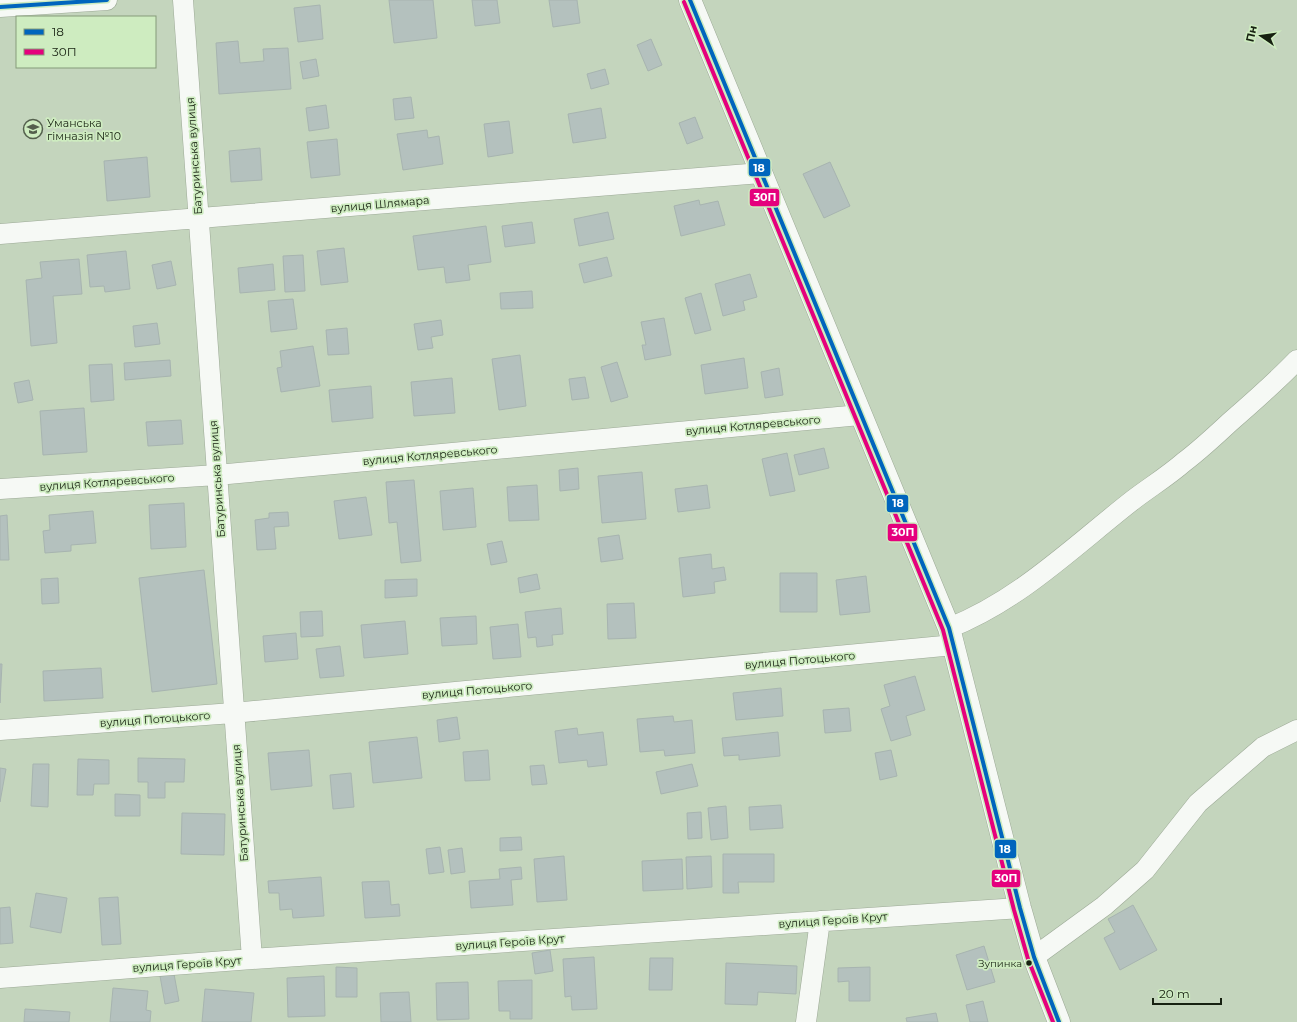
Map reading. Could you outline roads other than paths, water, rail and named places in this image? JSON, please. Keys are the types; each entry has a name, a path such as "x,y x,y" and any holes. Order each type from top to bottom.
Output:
{"main road":[{"path":"690,0 952,637 1020,908 1034,957 1059,1022"}],"street":[{"path":"0,7 107,0"},
{"name":"Батуринська вулиця","path":"183,0 252,959"},
{"name":"вулиця Шлямара","path":"0,234 761,173"},
{"name":"вулиця Потоцького","path":"0,730 234,713 952,637 967,621 1017,593 1133,500 1185,462 1297,360"},
{"name":"вулиця Котляревського","path":"0,489 217,475 860,415"},
{"path":"1034,957 1104,906 1144,870 1198,803 1264,747 1297,730"},
{"name":"вулиця Героїв Крут","path":"0,978 252,959 1020,908"},
{"path":"806,1022 820,921"}],"place":[{"name":"Уманська гімназія №10","path":"33,129"},
{"name":"Зупинка","path":"1029,963"}]}
